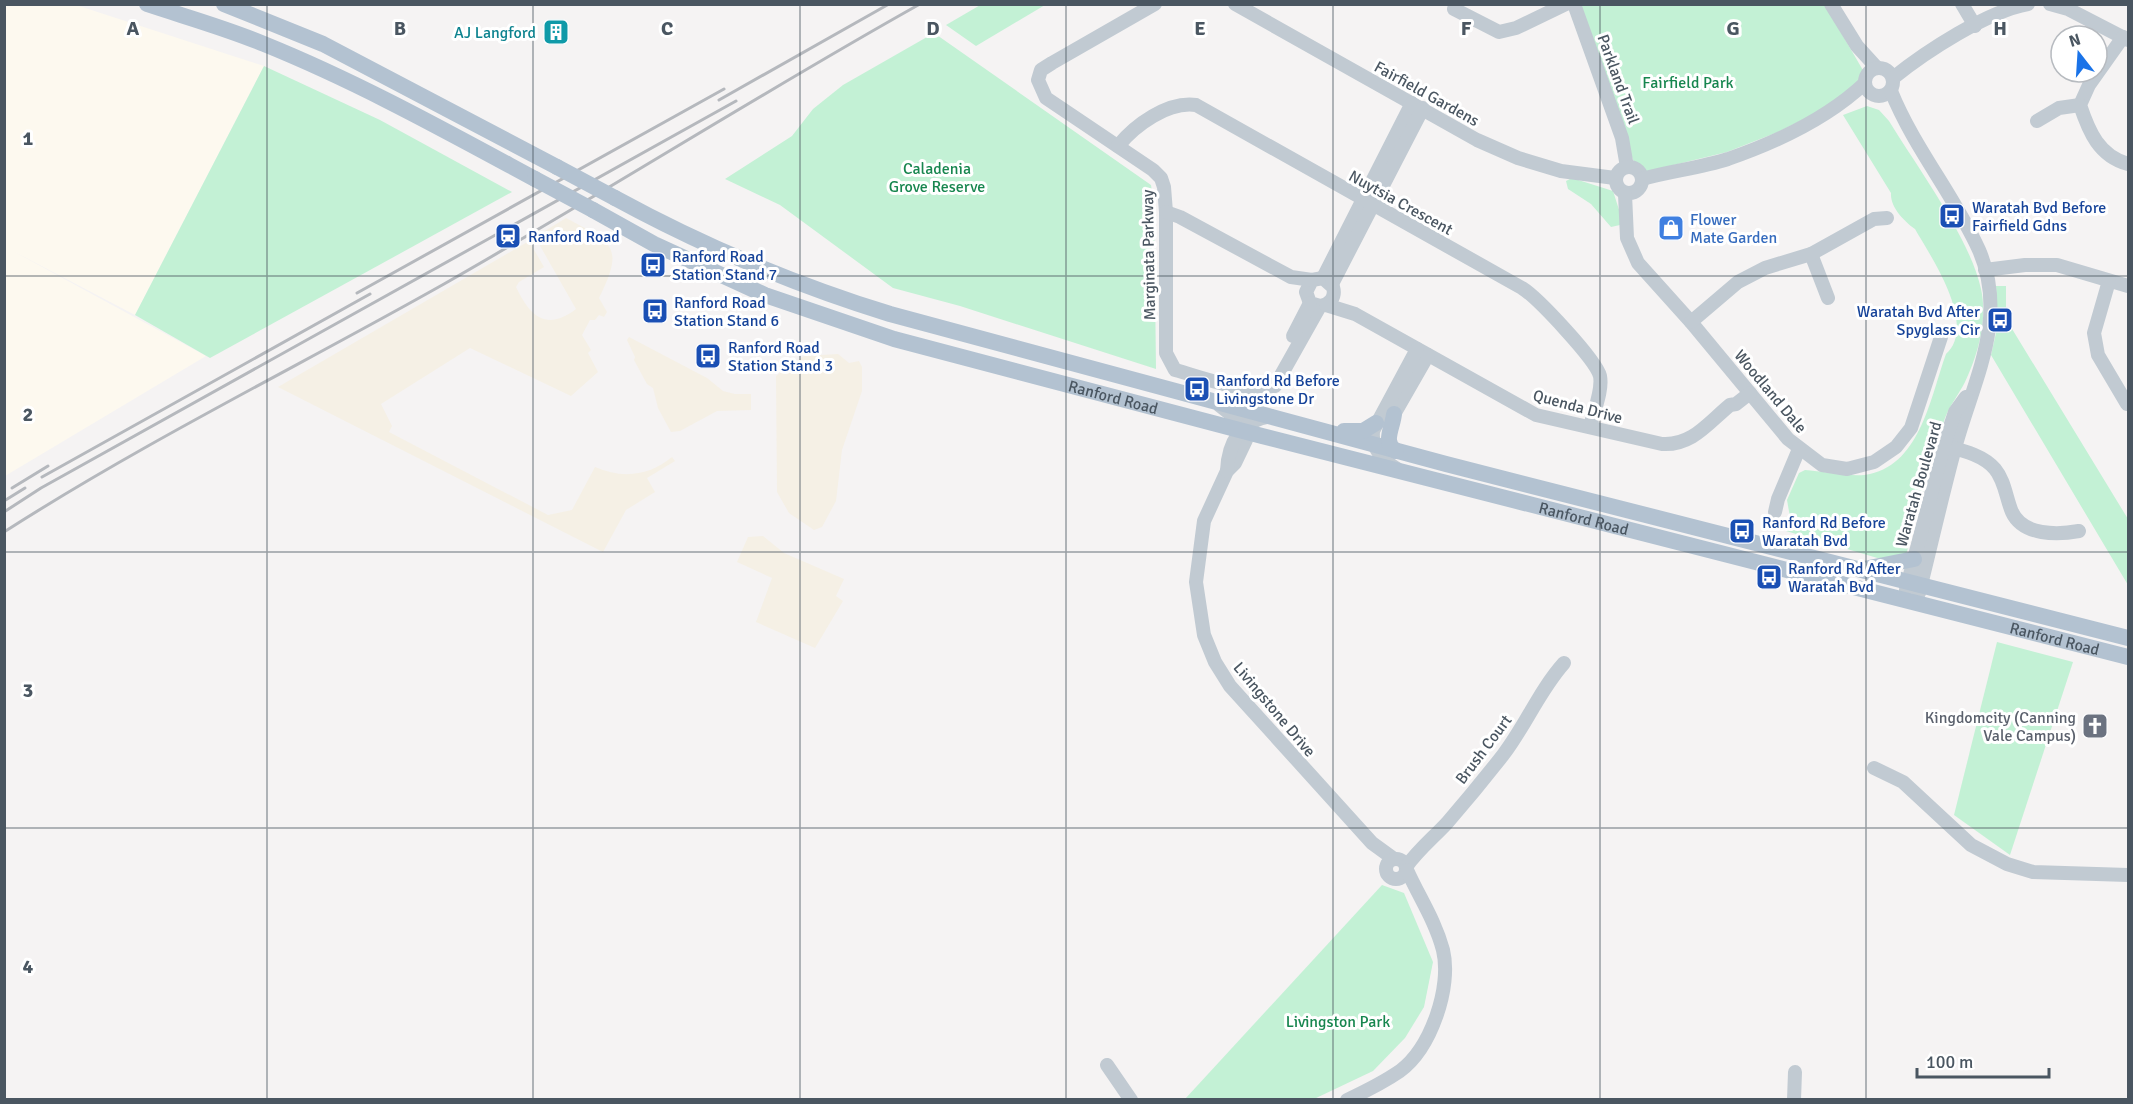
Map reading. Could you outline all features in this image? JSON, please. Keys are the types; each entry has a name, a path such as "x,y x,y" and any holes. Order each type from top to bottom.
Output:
{"main road":[{"name":"Ranford Road","path":"147,4 230,31 330,72 390,100 535,180 725,278 805,311 894,339 1241,432 2128,657"},
{"name":"Ranford Road","path":"225,4 323,44 735,259 810,288 893,315 1311,426 1373,445 2128,638"},
{"path":"1394,414 1388,437 1392,449 1396,451"},
{"path":"1311,426 1356,432 1376,423"},
{"path":"1857,570 1914,559"}],"street":[{"name":"Marginata Parkway","path":"1155,4 1041,70 1038,80 1046,98 1161,178 1166,212 1166,353 1168,361 1175,370 1254,390 1271,377 1320,293 1417,106"},
{"name":"Fairfield Gardens","path":"1235,4 1477,140 1518,158 1561,171 1615,178"},
{"path":"1454,9 1499,32 1516,28 1566,4"},
{"name":"Parkland Trail","path":"1574,4 1619,127 1627,167"},
{"name":"Waratah Boulevard","path":"1831,4 1857,46 1887,77 1903,121 1978,250 1985,270 1992,308 1988,347 1977,381 1955,412 1950,447 1910,603"},
{"path":"1962,4 1975,26"},
{"path":"1642,179 1728,159 1805,126 1975,26 2000,13 2028,4"},
{"path":"2050,4 2068,9 2126,39 2089,85 2080,105 2097,145 2108,156 2128,164"},
{"name":"Waratah Boulevard","path":"1857,46 1870,88 1903,121"},
{"path":"1870,88 1870,72 1887,77"},
{"name":"Nuytsia Crescent","path":"1118,146 1135,128 1173,107 1185,104 1196,105 1522,288 1542,304 1597,368 1600,383 1590,427"},
{"path":"2037,121 2059,108 2080,105"},
{"path":"1627,167 1636,169 1642,179 1640,188 1635,193 1625,194 1617,188 1615,178 1620,170 1627,167"},
{"name":"Woodland Dale","path":"1625,194 1628,237 1638,263 1799,449 1822,465 1846,469 1874,462 1896,447 1911,428 1941,337"},
{"name":"Quenda Drive","path":"1166,212 1291,277 1536,415 1678,445 1688,441 1730,405 1732,397 1747,389"},
{"path":"1691,322 1738,282 1765,268 1811,254 1874,219 1887,218"},
{"path":"1166,227 1187,222"},
{"path":"1811,254 1828,298"},
{"path":"1985,270 2025,265 2057,265 2128,286"},
{"path":"2109,281 2094,333 2098,355 2127,404"},
{"path":"1346,457 1373,445 1382,435 1423,352"},
{"path":"1402,472 1386,461 1373,445 1376,423 1423,352"},
{"path":"1211,399 1237,417 1241,432 1259,418 1272,416"},
{"name":"Livingstone Drive","path":"1241,432 1245,444 1227,471 1204,521 1196,582 1204,635 1215,662 1230,686 1372,843 1398,867"},
{"path":"1950,447 1980,458 1994,468 2001,479 2013,512 2026,527 2049,534 2079,531"},
{"name":"Waratah Boulevard","path":"1915,584 1914,559 1950,447"},
{"path":"1775,512 1778,499 1799,449"},
{"name":"Brush Court","path":"1398,867 1445,825 1493,768 1516,738 1539,694 1564,663"},
{"path":"1874,768 1903,782 1971,845 2007,864 2033,872 2128,874"},
{"path":"1347,1100 1401,1070 1429,1035 1444,991 1443,952 1430,911 1398,867"},
{"path":"1107,1065 1131,1100"},
{"path":"1794,1100 1795,1072"}],"shaded area":[{"path":"5,4 76,5 264,66 135,315 11,250 206,356 5,476"}],"green space":[{"path":"982,4 1045,5 976,46 946,25"},
{"name":"Fairfield Park","path":"1580,5 1825,5 1864,72 1860,91 1778,132 1727,152 1645,172 1633,160"},
{"name":"Caladenia Grove Reserve","path":"934,33 1151,185 1154,205 1156,369 960,306 893,288 780,205 725,179 792,136 813,109 843,85"},
{"path":"264,66 380,120 512,192 210,358 135,315"},
{"path":"1867,106 1879,110 1889,121 1941,203 1975,269 1983,301 1981,337 1978,348 1965,382 1945,418 1906,555 1891,562 1786,531 1790,517 1787,500 1799,473 1805,470 1847,475 1870,474 1887,467 1901,456 1913,442 1922,425 1946,354 1955,341 1957,326 1954,309 1940,273 1915,229 1902,218 1895,208 1891,193 1843,115"},
{"path":"1572,178 1613,191 1622,219 1620,225 1611,227 1591,204 1568,189 1566,181"},
{"path":"1996,286 2006,286 2006,319 2128,519 2128,585 1991,355 1998,324"},
{"path":"1997,642 2073,662 2010,855 1954,815"},
{"name":"Livingston Park","path":"1382,885 1404,893 1433,962 1424,1007 1405,1038 1373,1071 1314,1099 1185,1099"}],"sand":[{"path":"566,218 604,241 610,248 612,256 607,281 599,298 607,312 604,317 599,315 595,320 590,320 582,335 591,350 588,353 598,372 571,396 470,348 381,404 392,426 389,432 548,515 572,510 595,467 615,473 635,474 654,468 672,457 675,461 647,478 655,492 626,510 603,552 278,387 529,241 544,267 519,282 516,287 527,306 540,318 548,320 565,316 576,309 535,237"},
{"path":"629,337 707,378 723,391 751,394 751,410 717,411 680,431 671,432 658,408 653,388 647,384 634,360 635,357 627,340"},
{"path":"838,354 849,363 859,361 862,367 862,391 842,450 836,501 822,527 814,530 789,513 777,492 776,376 804,356"},
{"path":"763,536 784,553 844,579 836,596 843,601 815,648 756,622 772,578 737,562 748,537"}],"railway":[{"path":"719,100 889,4"},
{"path":"4,532 167,435 444,284 920,4"},
{"path":"357,293 724,89"},
{"path":"4,512 41,488 736,101"},
{"path":"42,477 370,294"},
{"path":"12,488 48,466"},
{"path":"4,501 25,488"}],"place":[{"name":"AJ Langford","path":"556,32"},
{"name":"Waratah Bvd Before Fairfield Gdns","path":"1952,216"},
{"name":"Flower Mate Garden","path":"1671,228"},
{"name":"Ranford Road","path":"508,236"},
{"name":"Ranford Road Station Stand 7","path":"653,265"},
{"name":"Ranford Road Station Stand 6","path":"655,311"},
{"name":"Waratah Bvd After Spyglass Cir","path":"2000,320"},
{"name":"Ranford Road Station Stand 3","path":"708,356"},
{"name":"Ranford Rd Before Livingstone Dr","path":"1197,389"},
{"name":"Ranford Rd Before Waratah Bvd","path":"1742,531"},
{"name":"Ranford Rd After Waratah Bvd","path":"1769,577"},
{"name":"Kingdomcity (Canning Vale Campus)","path":"2095,726"}]}
